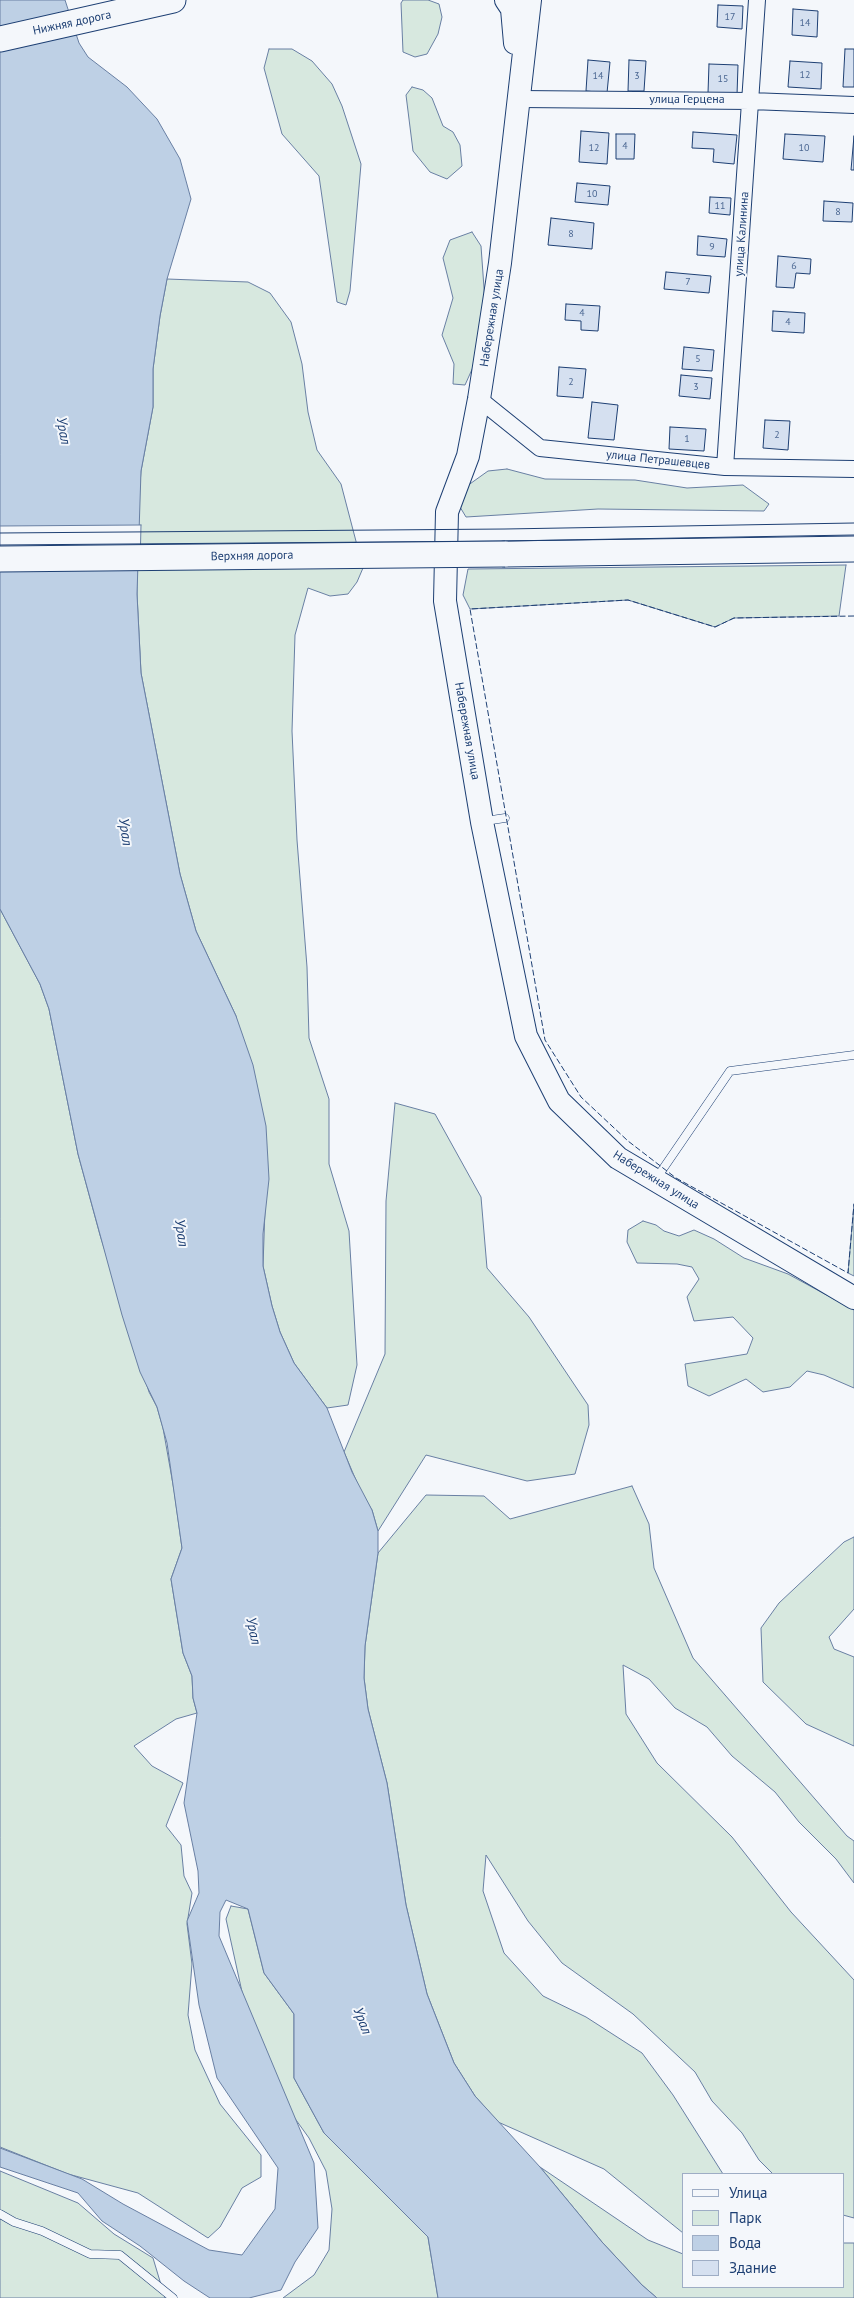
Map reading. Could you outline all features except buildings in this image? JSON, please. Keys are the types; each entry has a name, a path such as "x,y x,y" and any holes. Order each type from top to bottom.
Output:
{"main road":[{"name":"Нижняя дорога","path":"0,39 173,0"},
{"path":"506,0 512,8 520,99"},
{"name":"Набережная улица","path":"530,0 500,263 478,400 468,456 446,512 445,601 482,822 526,1036 559,1102 618,1158 854,1298"},
{"name":"Верхняя дорога","path":"0,559 854,549"}],"street":[{"name":"улица Калинина","path":"725,467 752,101 757,0"},
{"name":"улица Герцена","path":"520,99 752,101 854,105"},
{"name":"улица Петрашевцев","path":"478,400 540,448 725,467 854,469"}],"lane":[{"path":"482,822 505,818"},
{"path":"655,1181 730,1072 854,1055"},
{"path":"0,2214 14,2222 42,2231 90,2254 120,2254 174,2298"}],"green space":[{"path":"403,0 428,0 439,4 442,17 438,34 427,54 415,57 403,52 401,3"},
{"path":"269,49 292,49 312,61 332,84 342,106 361,164 350,291 346,305 337,302 319,176 282,134 264,68"},
{"path":"412,87 423,90 432,98 443,126 453,132 460,145 462,166 447,179 430,172 413,151 406,95"},
{"path":"472,232 481,246 486,316 474,365 465,385 453,384 454,364 442,335 453,298 443,258 450,240"},
{"path":"167,279 248,282 270,293 291,322 302,364 308,412 317,450 341,484 363,568 357,582 348,594 330,596 308,588 295,635 292,731 297,840 307,967 309,1038 329,1099 329,1164 349,1231 357,1365 348,1405 327,1408 294,1363 280,1332 272,1306 263,1266 265,1209 236,1016 196,931 180,874 141,673 137,594 138,510 141,471 153,407 153,369"},
{"path":"507,469 545,479 635,480 687,488 743,485 769,504 764,511 598,509 466,517 460,507 467,486 488,471"},
{"path":"846,565 839,616 734,618 715,627 628,600 470,609 463,595 468,569"},
{"path":"0,909 40,984 49,1009 78,1154 100,1235 149,1392 157,1407 163,1428 174,1490 182,1548 171,1579 183,1653 192,1676 193,1698 197,1713 176,1719 134,1746 152,1766 183,1783 166,1826 181,1845 184,1876 192,1893 187,1924 192,1964 188,2015 195,2050 220,2104 261,2155 261,2177 242,2188 220,2227 208,2238 138,2193 68,2174 0,2147"},
{"path":"395,1103 435,1114 481,1197 487,1268 529,1317 588,1405 589,1425 575,1474 527,1481 426,1455 378,1531 372,1510 361,1492 344,1452 385,1354 386,1201"},
{"path":"854,1204 854,1276 848,1273"},
{"path":"643,1221 679,1236 694,1230 714,1239 744,1258 788,1274 854,1310 854,1388 824,1375 807,1371 790,1387 763,1392 746,1379 709,1396 688,1386 685,1364 747,1354 753,1338 733,1317 694,1321 687,1297 699,1279 692,1267 677,1264 637,1263 627,1242 628,1230"},
{"path":"632,1486 649,1524 654,1568 693,1658 847,1836 854,1841 854,1883 836,1859 799,1822 775,1792 732,1756 707,1727 675,1708 649,1679 623,1665 626,1714 657,1763 732,1837 791,1912 854,1980 854,2218 844,2215 844,2173 772,2173 759,2160 742,2133 712,2101 695,2072 633,2014 562,1963 528,1921 486,1855 483,1891 504,1953 543,1996 586,2017 642,2053 673,2095 722,2173 682,2173 682,2232 604,2169 498,2122 475,2096 454,2063 427,1994 406,1905 387,1783 368,1709 364,1678 365,1646 378,1553 426,1495 484,1496 510,1519"},
{"path":"854,1537 854,1609 829,1637 834,1649 854,1657 854,1746 806,1724 763,1682 761,1628 779,1603 844,1542"},
{"path":"231,1906 248,1909 264,1973 294,2014 294,2078 324,2133 428,2237 438,2298 283,2298 314,2275 329,2250 332,2209 326,2171 309,2138 291,2113 244,2001 226,1919"},
{"path":"540,2167 648,2240 682,2254 682,2288 844,2288 844,2243 854,2243 854,2298 657,2298 642,2285 602,2242"},
{"path":"0,2171 78,2203 114,2234 153,2258 165,2298 0,2298"}],"water":[{"name":"Урал","path":"0,0 65,0 79,43 88,57 127,87 157,119 180,159 191,199 167,279 160,316 153,369 153,407 141,471 137,594 141,673 180,874 196,931 236,1016 253,1065 266,1126 269,1179 263,1234 263,1266 272,1306 280,1332 294,1363 327,1408 352,1472 372,1510 378,1531 378,1553 365,1646 364,1678 368,1709 387,1783 406,1905 427,1994 454,2063 475,2096 540,2167 602,2242 642,2285 657,2298 438,2298 428,2237 324,2133 294,2078 294,2014 264,1973 248,1909 226,1900 220,1912 219,1936 314,2163 318,2228 295,2262 281,2290 249,2298 210,2298 184,2281 140,2246 102,2221 78,2193 0,2167 0,2148 82,2179 123,2204 209,2250 242,2255 275,2209 278,2168 217,2078 199,2005 187,1921 199,1893 198,1871 184,1803 197,1713 193,1698 192,1676 183,1653 171,1579 182,1548 167,1443 157,1407 140,1372 122,1315 78,1154 49,1009 40,984 0,909"}],"pier":[{"path":"141,525 140,567 0,568 0,526"}],"tram line":[{"path":"0,533 505,529 854,523"},
{"path":"0,545 505,541 854,535"}],"fence":[{"path":"854,616 734,618 715,627 628,600 470,609 545,1040 581,1097 628,1141 676,1178 848,1273 854,1204"}]}
